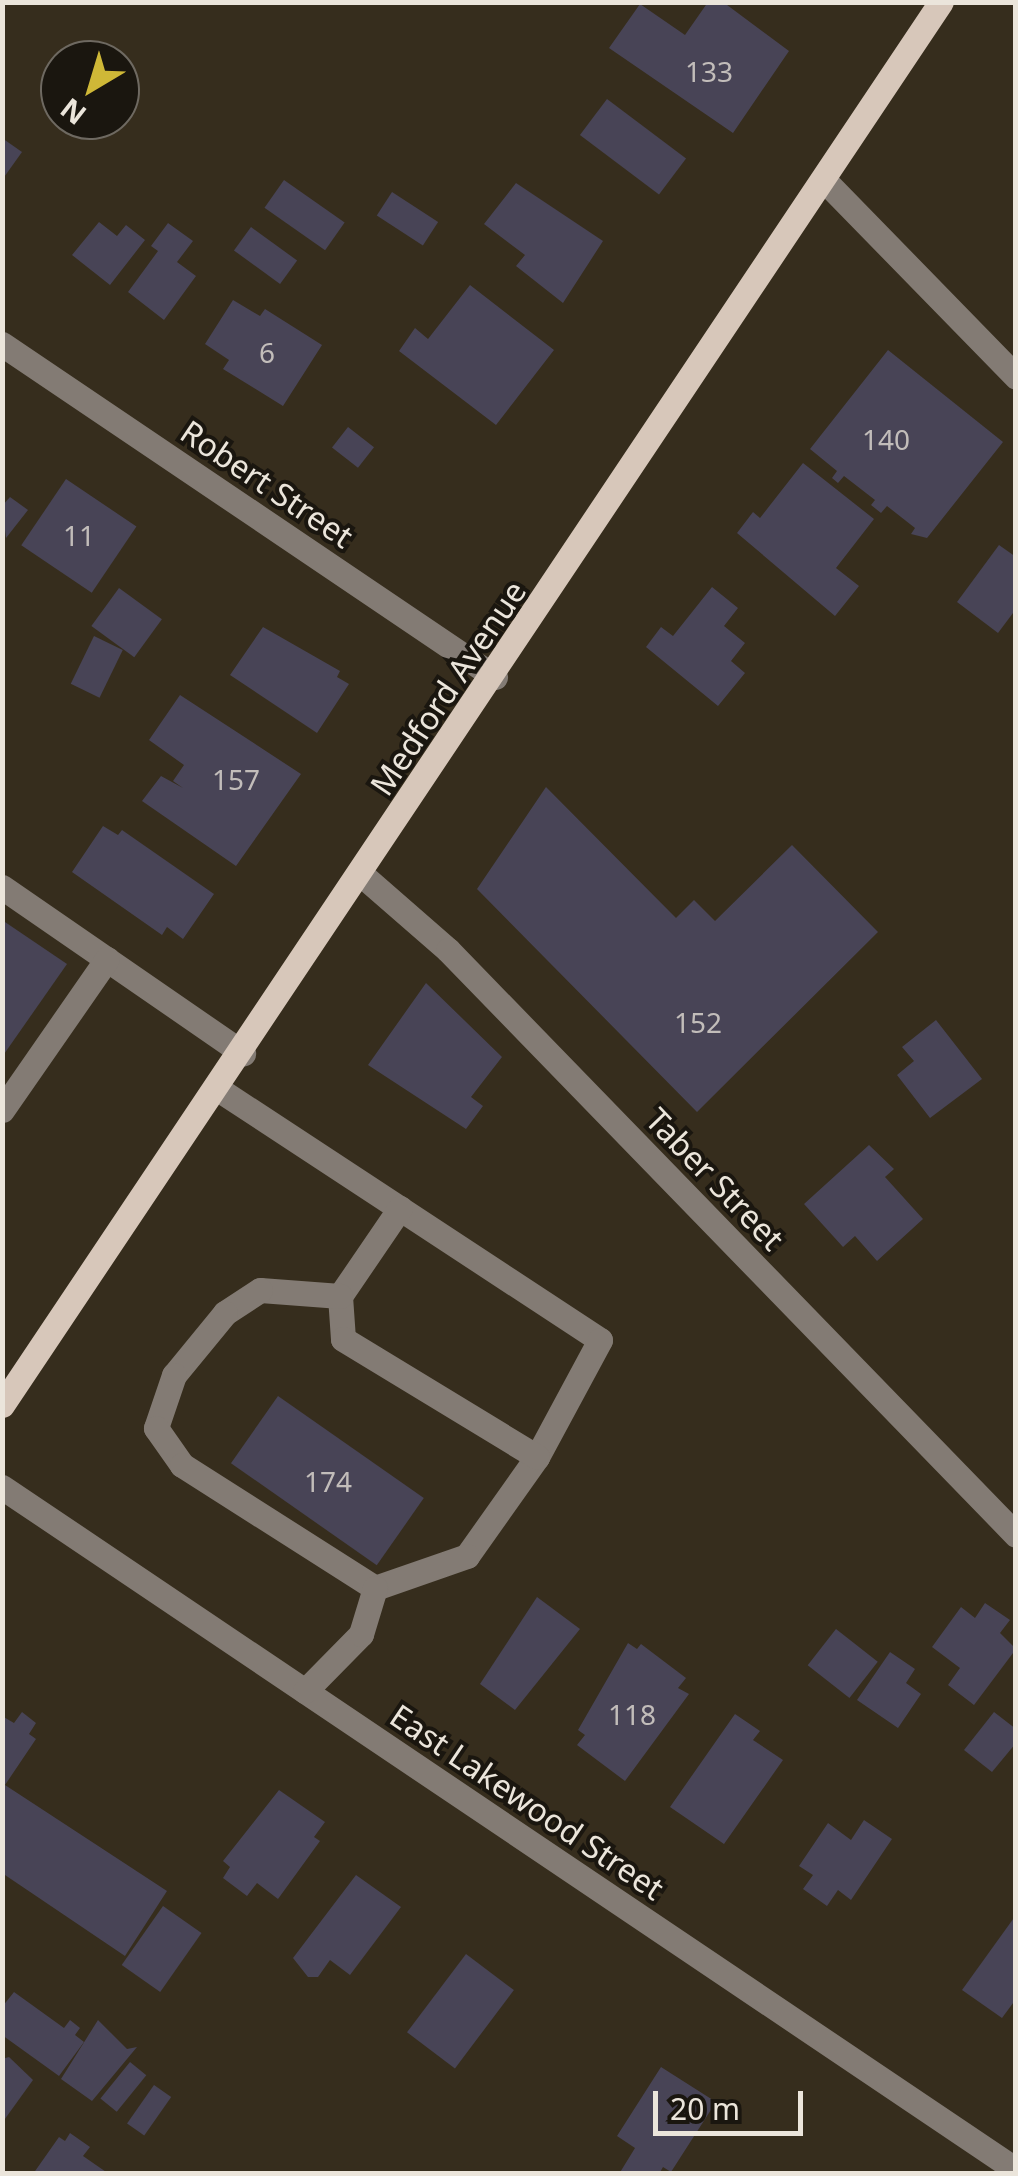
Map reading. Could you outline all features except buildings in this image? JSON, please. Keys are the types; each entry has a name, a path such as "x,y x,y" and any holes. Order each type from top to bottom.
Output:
{"main road":[{"name":"Medford Avenue","path":"2,1405 495,677 941,2"}],"street":[{"path":"824,180 1016,376"},
{"name":"Robert Street","path":"2,344 495,677"},
{"name":"Taber Street","path":"362,875 448,950 1016,1535"},
{"path":"2,886 243,1053"},
{"path":"2,1110 107,959"},
{"path":"218,1088 600,1340 537,1456 467,1556 375,1588"},
{"path":"400,1208 340,1296 343,1339 537,1456"},
{"path":"340,1296 260,1290 225,1313 174,1375 156,1428 182,1465 375,1588"},
{"name":"East Lakewood Street","path":"2,1487 1016,2170"},
{"path":"305,1691 360,1634 375,1588"}]}
